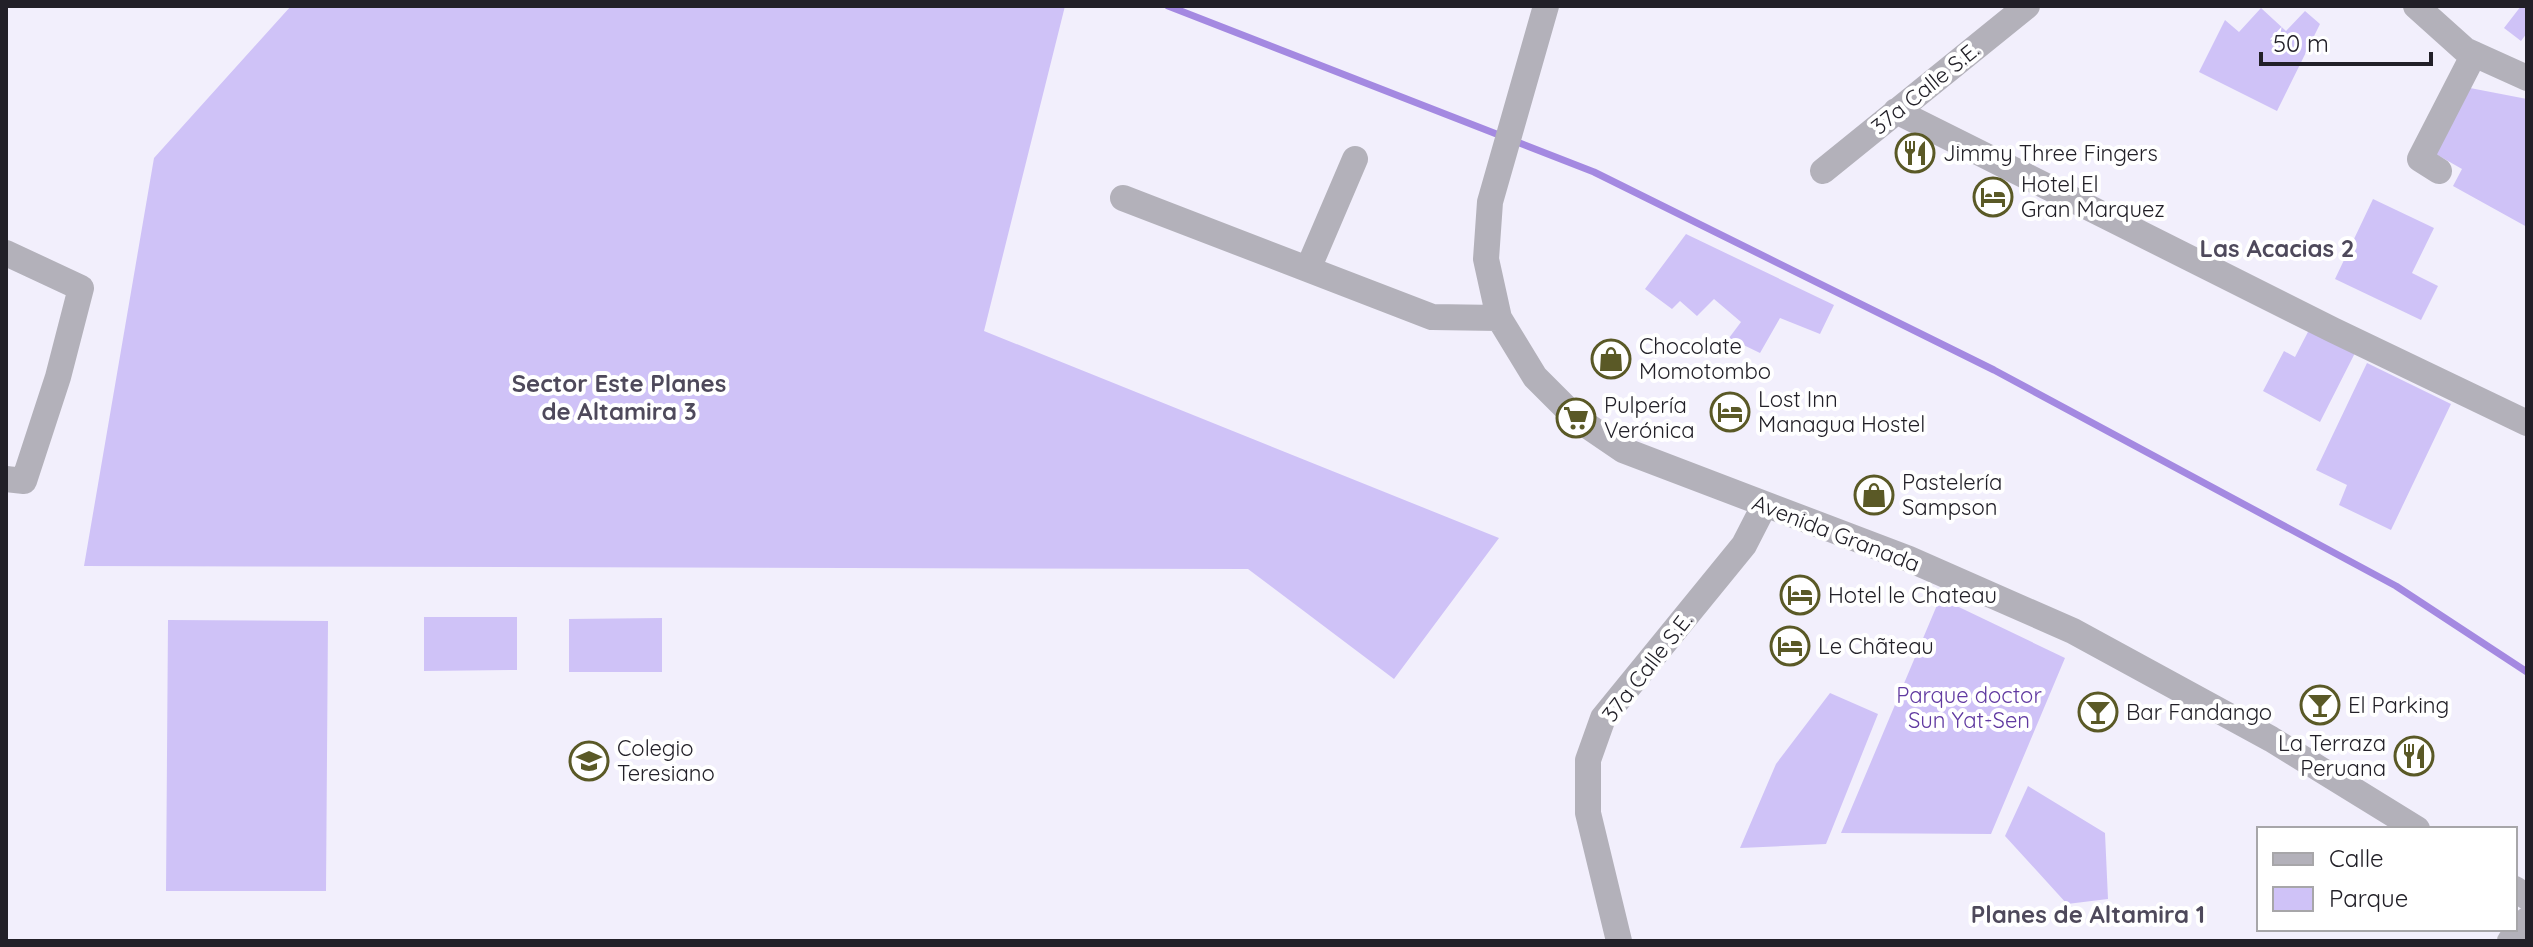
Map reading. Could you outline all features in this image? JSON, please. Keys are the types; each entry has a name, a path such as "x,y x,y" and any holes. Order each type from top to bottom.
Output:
{"street":[{"path":"1123,198 1432,317 1499,318 1486,259 1490,202 1546,6"},
{"name":"37a Calle S.E.","path":"1823,171 2027,6"},
{"path":"2416,6 2465,50 2527,78"},
{"path":"2439,171 2420,159 2474,54"},
{"path":"1896,111 2527,423"},
{"path":"1308,269 1355,159"},
{"path":"6,253 81,288 58,377 24,481 6,479"},
{"name":"Avenida Granada","path":"1499,318 1535,377 1576,418 1623,450 1909,559 2073,631 2271,739 2414,827"},
{"name":"37a Calle S.E.","path":"1619,941 1588,813 1588,760 1603,718 1744,545 1764,506"},
{"path":"2510,941 2527,920"}],"green space":[{"path":"291,6 1065,6 984,331 1499,538 1394,679 1248,569 84,566 154,158"},
{"path":"2521,6 2527,6 2527,33 2521,41 2504,28"},
{"path":"2261,8 2286,31 2305,11 2320,24 2277,111 2199,72 2225,20 2239,32"},
{"path":"2470,88 2527,99 2527,227 2453,186 2462,169 2434,153"},
{"path":"2373,199 2434,228 2412,273 2438,286 2421,320 2335,279"},
{"path":"1686,234 1834,305 1820,334 1780,318 1760,353 1729,338 1741,322 1714,299 1697,316 1680,301 1672,309 1645,289"},
{"path":"2310,328 2356,351 2320,422 2263,391 2284,351 2295,357"},
{"path":"2367,363 2451,404 2391,530 2339,505 2347,485 2316,470"},
{"name":"Parque doctor Sun Yat-Sen","path":"1940,598 2065,658 1991,834 1841,833"},
{"path":"424,617 517,617 517,670 424,671"},
{"path":"662,618 662,672 569,672 569,619"},
{"path":"168,620 328,621 326,891 166,891"},
{"path":"1830,693 1878,714 1826,844 1740,848 1776,764"},
{"path":"2028,786 2105,833 2108,899 2067,904 2005,836"}],"waterway":[{"path":"1168,6 1594,172 1994,370 2396,586 2527,672"}],"place":[{"name":"Jimmy Three Fingers","path":"1915,153"},
{"name":"Hotel El Gran Marquez","path":"1993,197"},
{"name":"Chocolate Momotombo","path":"1611,359"},
{"name":"Lost Inn Managua Hostel","path":"1730,412"},
{"name":"Pulpería Verónica","path":"1576,418"},
{"name":"Pastelería Sampson","path":"1874,495"},
{"name":"Hotel le Chateau","path":"1800,595"},
{"name":"Le Chãteau","path":"1790,646"},
{"name":"El Parking","path":"2320,705"},
{"name":"Bar Fandango","path":"2098,712"},
{"name":"La Terraza Peruana","path":"2414,756"},
{"name":"Colegio Teresiano","path":"589,761"}],"district":[{"name":"Las Acacias 2","path":"2277,248"},
{"name":"Sector Este Planes de Altamira 3","path":"619,397"},
{"name":"Planes de Altamira 1","path":"2088,914"}]}
